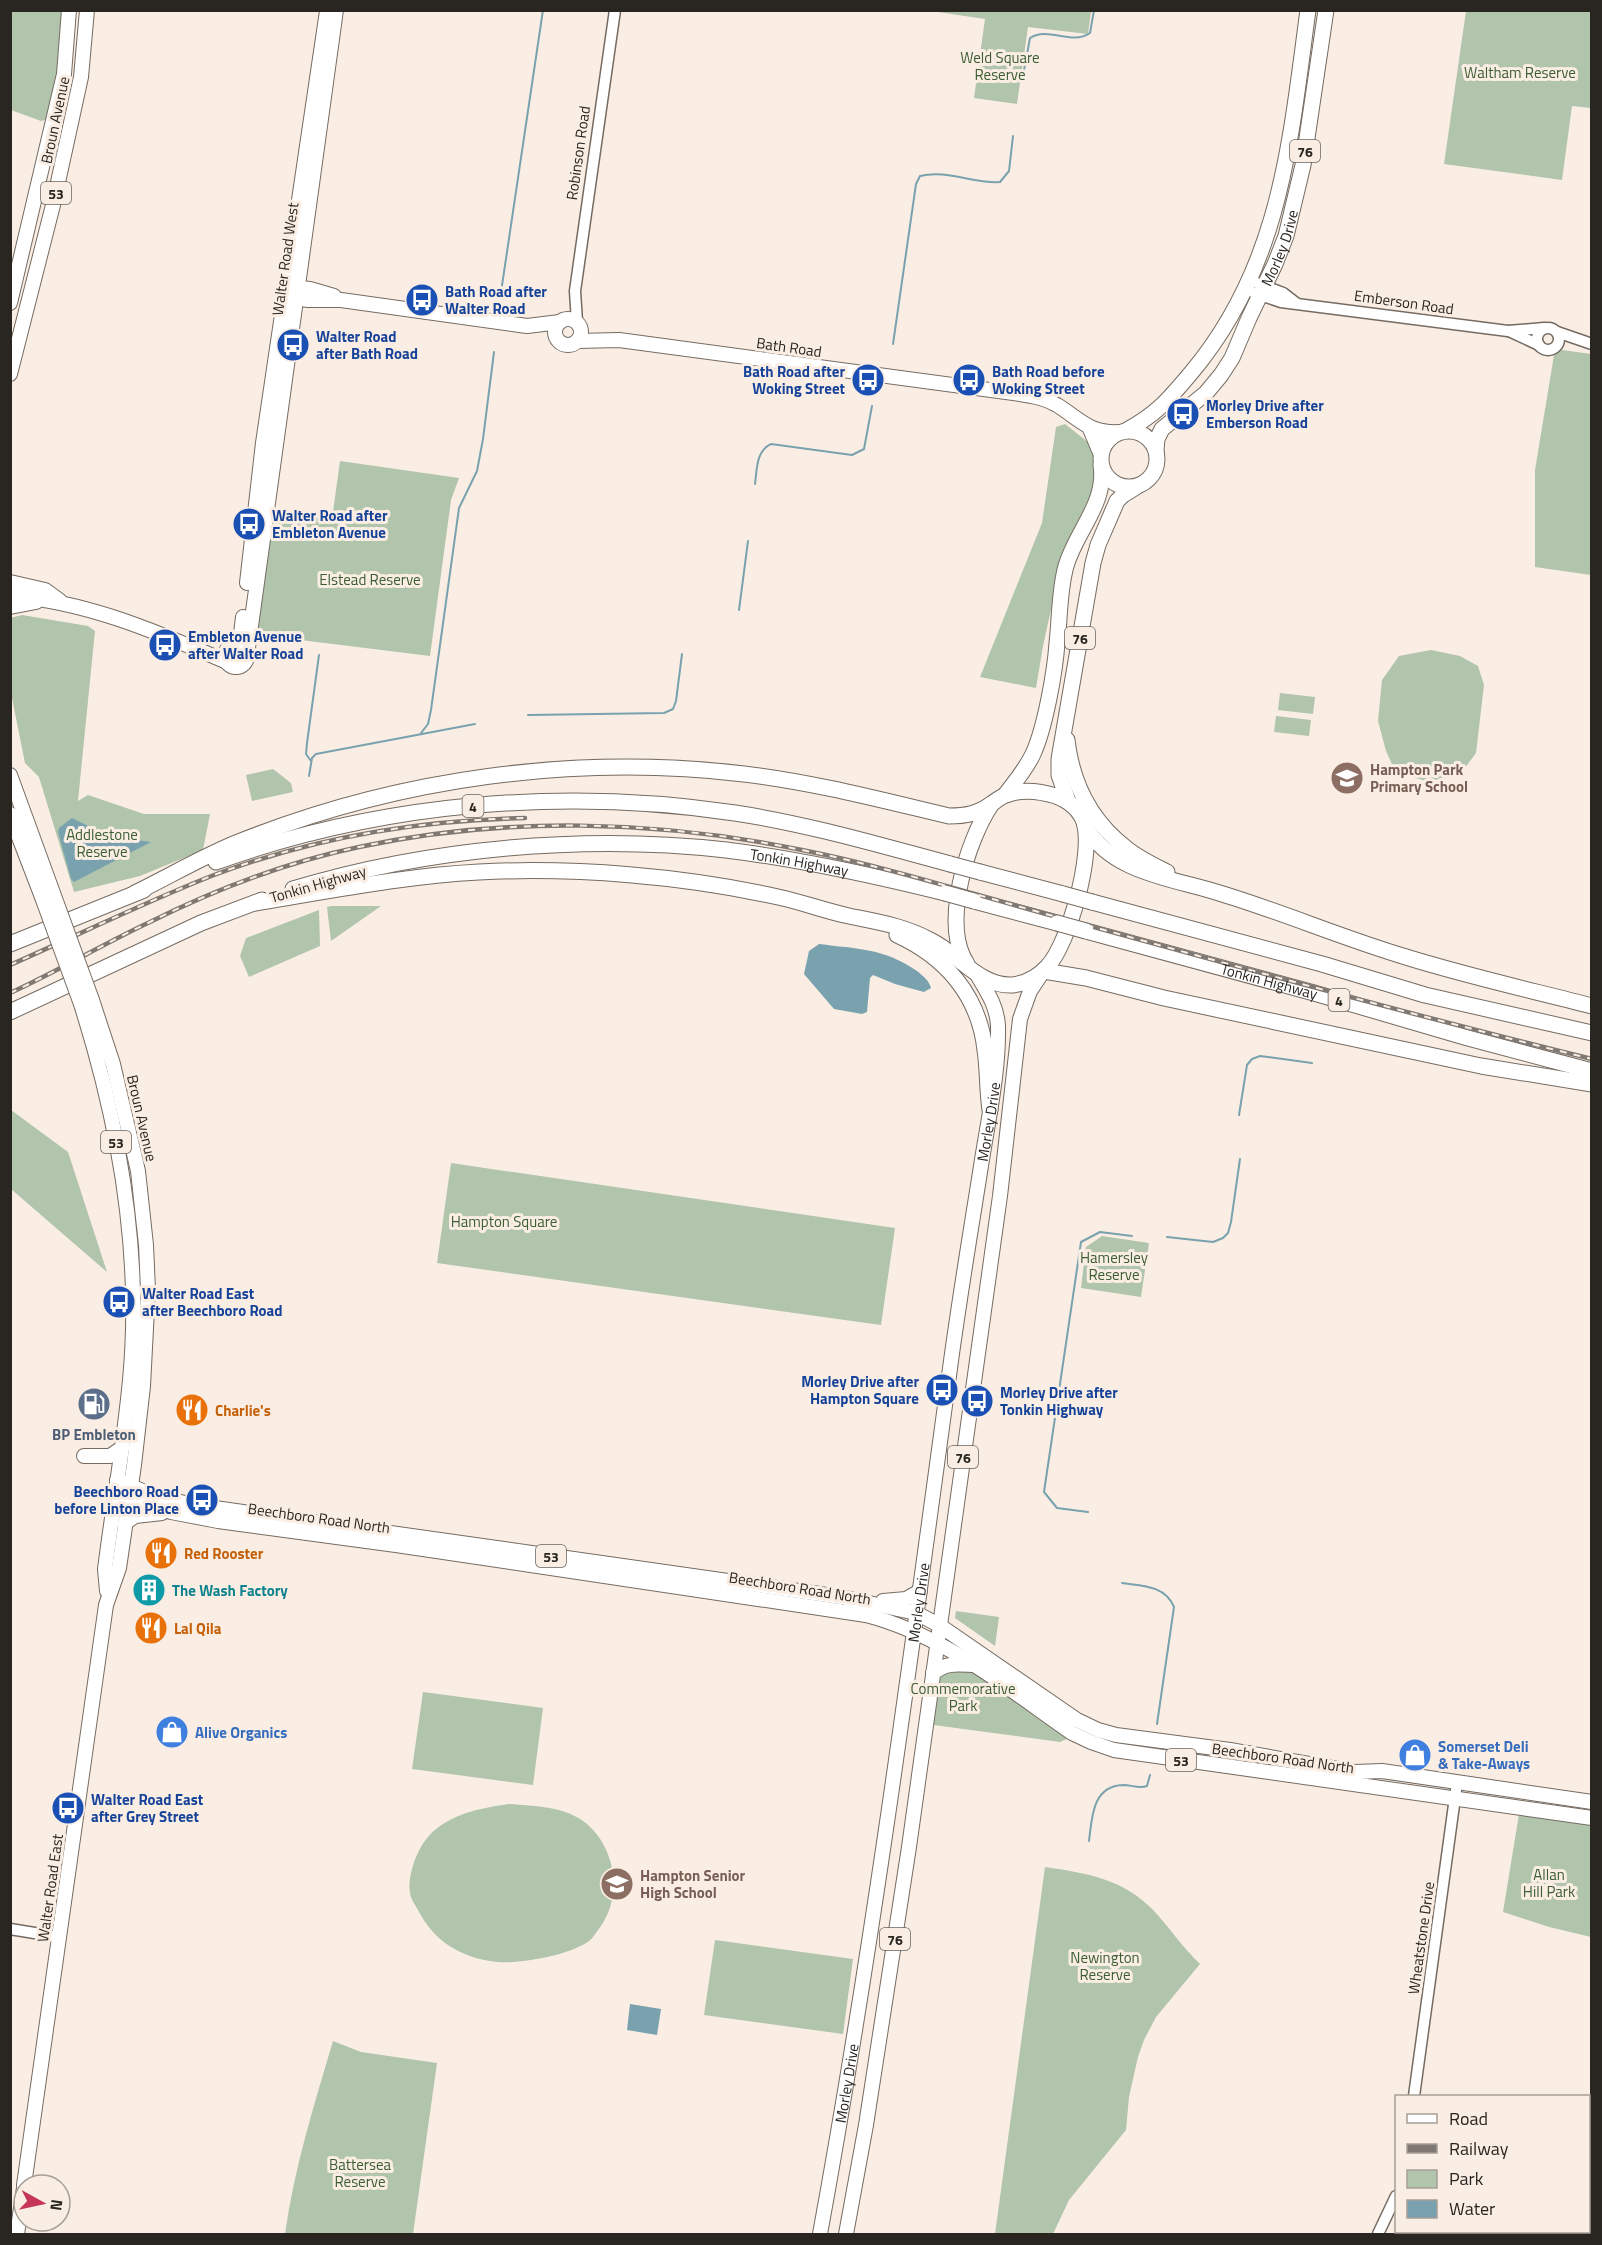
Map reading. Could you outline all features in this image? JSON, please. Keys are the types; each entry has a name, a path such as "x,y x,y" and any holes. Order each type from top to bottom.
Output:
{"highway":[{"name":"Morley Drive","path":"1124,431 1156,412 1209,352 1224,330 1247,284 1268,235 1287,162 1308,10"},
{"name":"Morley Drive","path":"1156,450 1157,439 1162,429 1206,393 1232,358 1286,236 1296,200 1326,10"},
{"path":"1124,431 1145,435 1156,450 1158,459 1152,476 1137,487 1118,486 1104,474 1101,460 1104,446 1109,438 1124,431"},
{"name":"76","path":"973,971 963,957 957,942 959,900 970,850 991,805 1005,795 1028,763 1040,737 1058,643 1060,598 1066,568 1080,532 1099,498 1101,460"},
{"name":"76","path":"1043,972 1057,952 1074,910 1083,867 1085,826 1078,811 1068,801 1059,775 1059,759 1098,545 1117,501 1137,487"},
{"path":"1068,707 1066,735 1070,760 1085,802 1127,849 1189,885"},
{"path":"135,893 237,842 330,810 452,781 556,770 644,767 746,774 813,784 949,816 969,815 991,805"},
{"name":"76","path":"1005,795 1035,791 1068,801"},
{"name":"Tonkin Highway","path":"10,944 220,860 338,827 449,808 540,802 642,803 734,813 824,830 1323,964 1425,995 1592,1033"},
{"path":"1085,826 1095,842 1109,853 1162,879 1216,892 1407,958 1592,1006"},
{"name":"Tonkin Highway","path":"10,1012 201,923 294,888 371,868 460,854 518,848 578,845 668,846 727,850 845,870 945,893 1592,1071"},
{"path":"255,903 409,879 479,872 539,871 594,873 696,883 777,897 849,916 899,935 917,945 942,963 962,986 976,1012 984,1042 990,1110"},
{"path":"849,916 883,921 915,933 939,944 973,971 994,982 1010,985 1027,981 1043,972 1086,978 1164,998 1481,1066 1592,1084"}],"main road":[{"name":"Broun Avenue","path":"10,303 64,74 69,10"},
{"name":"Broun Avenue","path":"10,374 56,194 77,98 87,10"},
{"name":"Walter Road West","path":"230,652 241,647 247,655 327,10"},
{"name":"Walter Road West","path":"230,652 241,633 263,444 291,292 336,10"},
{"name":"Bath Road","path":"291,292 327,301 341,300 527,326 570,323 619,340"},
{"name":"Robinson Road","path":"557,338 555,331 570,323 581,333 577,341"},
{"name":"Bath Road","path":"527,326 557,338"},
{"path":"557,338 565,344 577,341"},
{"name":"Bath Road","path":"577,341 619,340 1042,398 1090,429 1100,432 1124,431"},
{"path":"1090,429 1101,460"},
{"path":"11,582 45,590 62,602"},
{"path":"10,596 62,602 186,643 230,652"},
{"path":"10,607 44,600"},
{"name":"Broun Avenue","path":"10,775 47,895 86,1002 113,1064 138,1172 146,1245 148,1290 146,1350 130,1492"},
{"name":"Broun Avenue","path":"10,814 47,895"},
{"name":"Morley Drive","path":"820,2235 867,1956 960,1294 994,1080 997,1018 991,998 973,971"},
{"name":"Morley Drive","path":"846,2235 892,1960 998,1207 1020,1019 1030,991 1043,972"},
{"name":"Broun Avenue","path":"86,1002 122,1173 130,1242 133,1306 130,1378 116,1486"},
{"path":"84,1456 110,1456 122,1448"},
{"name":"Beechboro Road North","path":"116,1486 171,1512 270,1529 839,1609 882,1619 937,1642 1072,1733 1114,1750 1592,1818"},
{"name":"Walter Road East","path":"108,1596 105,1569 116,1486"},
{"name":"Beechboro Road North","path":"130,1492 205,1506 841,1596 916,1613 939,1625 1068,1714 1098,1730 1116,1736 1230,1750 1355,1772 1382,1771 1592,1802"},
{"name":"Walter Road East","path":"26,2173 108,1596 118,1568 130,1492"},
{"path":"125,1523 135,1516 171,1512"},
{"path":"860,1601 906,1599 920,1591"},
{"path":"933,1673 945,1665 957,1663 973,1665"}],"street":[{"name":"Robinson Road","path":"570,323 615,10"},
{"name":"Emberson Road","path":"1247,284 1263,291 1283,293 1296,303 1508,331 1544,328"},
{"path":"1544,328 1551,328 1588,344 1556,346 1546,350 1539,345 1538,334 1544,328"},
{"name":"Emberson Road","path":"1508,331 1539,345"},
{"path":"1556,346 1559,340 1557,332"},
{"name":"Wheatstone Drive","path":"1414,2095 1457,1783"},
{"path":"10,1929 59,1937"},
{"path":"1378,2235 1395,2198"}],"green space":[{"path":"10,11 63,11 58,81 48,119 41,121 11,110"},
{"name":"Weld Square Reserve","path":"931,11 1091,11 1088,34 1028,27 1017,104 974,98 985,19"},
{"name":"Waltham Reserve","path":"1466,11 1591,11 1591,108 1572,106 1562,180 1444,164"},
{"path":"1555,349 1591,354 1591,575 1535,567 1535,470"},
{"path":"1065,424 1108,458 1110,467 1058,578 1036,688 980,677 1042,523 1056,427"},
{"name":"Elstead Reserve","path":"340,461 459,478 451,500 430,656 252,634 269,513 332,519"},
{"name":"Addlestone Reserve","path":"22,615 88,626 95,631 78,801 88,795 144,814 210,814 203,850 140,876 74,892 39,777 25,763 11,693 10,618"},
{"path":"1431,650 1460,656 1478,666 1484,685 1476,753 1459,776 1427,781 1396,773 1386,751 1378,721 1382,680 1399,656"},
{"path":"1280,693 1315,697 1313,714 1278,710"},
{"path":"1276,716 1311,720 1309,736 1274,732"},
{"path":"273,769 291,783 293,792 252,801 246,775"},
{"path":"381,906 331,941 327,907"},
{"path":"319,910 320,946 249,977 240,956 246,938"},
{"path":"11,1110 68,1152 107,1272 11,1189"},
{"name":"Hampton Square","path":"451,1163 895,1228 881,1325 437,1263"},
{"name":"Hamersley Reserve","path":"1102,1236 1149,1243 1141,1297 1081,1288 1086,1247"},
{"path":"956,1611 999,1617 995,1646 955,1618"},
{"name":"Commemorative Park","path":"965,1664 1069,1738 1060,1742 926,1724 933,1673"},
{"path":"423,1692 543,1708 533,1785 412,1769"},
{"path":"509,1804 560,1810 579,1818 597,1835 605,1847 613,1875 611,1904 606,1918 595,1935 581,1946 531,1960 497,1962 472,1957 450,1946 432,1931 413,1902 409,1889 414,1862 420,1848 432,1832 453,1818 480,1809"},
{"name":"Allan Hill Park","path":"1520,1808 1591,1818 1591,1937 1549,1927 1503,1912"},
{"name":"Newington Reserve","path":"1045,1867 1090,1875 1130,1891 1154,1911 1200,1964 1156,2017 1144,2040 1129,2097 1126,2130 1069,2200 1053,2234 995,2234"},
{"path":"715,1940 853,1959 843,2034 704,2015"},
{"name":"Battersea Reserve","path":"333,2041 361,2052 437,2063 413,2234 285,2234 299,2161"}],"water":[{"path":"72,818 117,837 151,842 74,882 71,879 58,832 59,828"},
{"path":"819,944 870,951 893,958 917,971 927,980 931,988 924,992 873,975 870,978 867,1012 862,1014 834,1009 804,974 809,951"},
{"path":"630,2004 661,2009 657,2035 627,2030"}],"waterway":[{"path":"500,299 543,10"},
{"path":"1022,81 1030,38 1045,34 1075,38 1090,33 1094,10"},
{"path":"893,344 916,184 920,176 940,174 1000,182 1009,171 1013,136"},
{"path":"421,733 428,724 431,710 459,508 477,471 494,352"},
{"path":"755,484 760,456 762,451 771,444 852,455 864,449 872,406"},
{"path":"739,610 748,541"},
{"path":"528,715 664,713 673,709 676,701 682,654"},
{"path":"311,761 306,754 319,655"},
{"path":"309,776 312,758 316,754 475,724"},
{"path":"1239,1115 1247,1065 1252,1059 1260,1056 1312,1063"},
{"path":"1167,1237 1213,1242 1228,1233 1240,1159"},
{"path":"1088,1512 1057,1508 1044,1492 1081,1242 1100,1232 1132,1236"},
{"path":"1122,1583 1145,1586 1159,1591 1165,1594 1174,1607 1157,1724"},
{"path":"1089,1841 1093,1813 1099,1797 1113,1787 1147,1786 1150,1775"}],"railway":[{"path":"10,965 188,885 289,851 328,841 406,827 525,818"},
{"path":"10,993 200,898 305,860 359,847 469,830 525,826 637,828 747,840 866,864 1324,990 1592,1059"}],"place":[{"name":"Bath Road after Walter Road","path":"422,300"},
{"name":"Walter Road after Bath Road","path":"293,345"},
{"name":"Bath Road after Woking Street","path":"868,380"},
{"name":"Bath Road before Woking Street","path":"969,380"},
{"name":"Morley Drive after Emberson Road","path":"1183,414"},
{"name":"Walter Road after Embleton Avenue","path":"249,524"},
{"name":"Embleton Avenue after Walter Road","path":"165,645"},
{"name":"Hampton Park Primary School","path":"1347,778"},
{"name":"Walter Road East after Beechboro Road","path":"119,1302"},
{"name":"Morley Drive after Hampton Square","path":"942,1390"},
{"name":"Morley Drive after Tonkin Highway","path":"977,1401"},
{"name":"BP Embleton","path":"94,1404"},
{"name":"Charlie's","path":"192,1410"},
{"name":"Beechboro Road before Linton Place","path":"202,1500"},
{"name":"Red Rooster","path":"161,1553"},
{"name":"The Wash Factory","path":"149,1590"},
{"name":"Lal Qila","path":"151,1628"},
{"name":"Alive Organics","path":"172,1732"},
{"name":"Somerset Deli & Take-Aways","path":"1415,1755"},
{"name":"Walter Road East after Grey Street","path":"68,1808"},
{"name":"Hampton Senior High School","path":"617,1884"}]}
